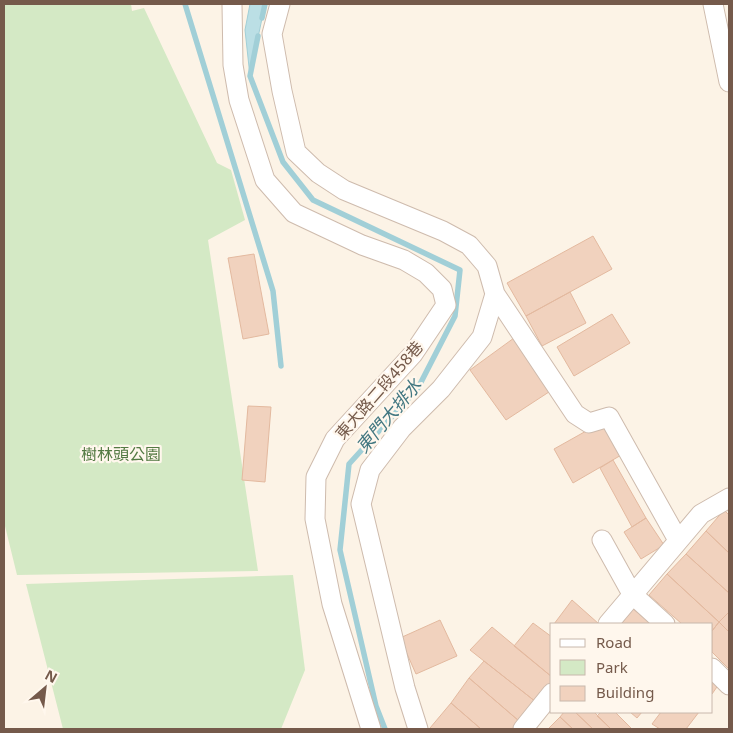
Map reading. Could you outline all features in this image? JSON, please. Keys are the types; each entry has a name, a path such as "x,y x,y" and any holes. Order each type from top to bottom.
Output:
{"street":[{"name":"東大路二段458巷","path":"232,4 233,65 239,100 265,180 294,213 362,245 404,260 426,273 442,289 446,305 413,354 335,439 316,477 315,519 332,604 371,729"},
{"path":"280,4 272,34 282,91 296,152 318,173 344,190 443,231 469,245 487,266 494,294 575,414 589,424 609,417 678,540"},
{"path":"713,4 729,82"},
{"path":"418,729 404,688 361,504 370,470 402,428 442,389 482,337 494,294"},
{"path":"609,623 701,514 729,498"},
{"path":"602,540 632,594 664,623"},
{"path":"713,669 729,685"},
{"path":"523,729 550,695"}],"green space":[{"name":"樹林頭公園","path":"4,4 131,4 132,11 144,8 217,163 231,170 245,220 208,240 258,571 17,575 4,522"},
{"path":"293,575 305,670 281,729 63,729 26,584"}],"water":[{"path":"250,4 265,4 250,76 245,30"}],"building":[{"path":"593,236 612,269 526,316 507,283"},
{"path":"254,254 269,334 243,339 228,258"},
{"path":"570,292 586,323 542,346 526,316"},
{"path":"612,314 630,343 574,376 557,347"},
{"path":"514,338 552,390 506,420 470,370"},
{"path":"248,406 271,407 265,482 242,480"},
{"path":"604,421 623,454 573,483 554,449"},
{"path":"613,460 646,518 632,527 600,468"},
{"path":"724,510 729,515 729,553 706,531"},
{"path":"646,518 664,545 641,559 624,532"},
{"path":"706,531 729,553 729,593 686,554"},
{"path":"686,554 729,593 729,612 719,622 667,574"},
{"path":"667,574 719,622 713,630 713,623 681,623 649,595"},
{"path":"572,600 598,623 555,623"},
{"path":"633,609 651,623 622,623"},
{"path":"729,612 729,632 719,622"},
{"path":"440,620 457,656 416,674 400,638"},
{"path":"719,622 729,632 729,669 713,653 713,630"},
{"path":"533,623 550,636 550,675 514,646"},
{"path":"492,627 550,675 550,684 536,702 470,650"},
{"path":"484,661 536,702 519,721 469,678"},
{"path":"469,678 519,721 513,729 481,729 451,703"},
{"path":"713,679 719,684 713,693"},
{"path":"451,703 481,729 431,729"},
{"path":"563,713 576,713 593,729 573,729 560,717"},
{"path":"576,713 595,713 611,729 593,729"},
{"path":"600,713 616,713 632,729 611,729 597,716"},
{"path":"631,713 641,713 637,718"},
{"path":"660,713 698,713 686,729 660,729 652,724"},
{"path":"560,717 573,729 548,729"}],"waterway":[{"path":"185,4 273,291 281,366"},
{"name":"東門大排水","path":"262,18 265,4"},
{"name":"東門大排水","path":"258,36 250,76 283,162 313,200 460,270 455,316 418,388 349,464 340,550 376,706 385,729"}]}
